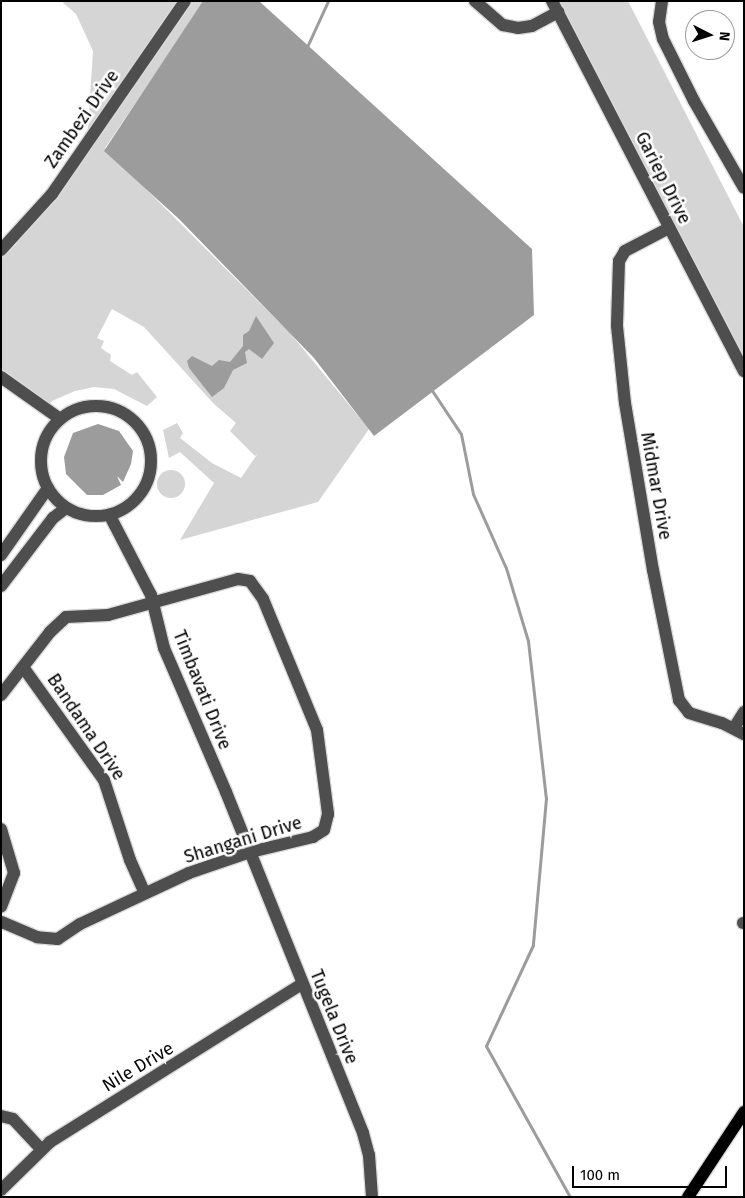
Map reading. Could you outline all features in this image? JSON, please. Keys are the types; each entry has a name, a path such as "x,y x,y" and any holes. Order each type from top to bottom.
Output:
{"main road":[{"path":"688,1197 744,1112"}],"street":[{"name":"Zambezi Drive","path":"1,250 52,194 185,1"},
{"path":"475,1 503,24 518,28 532,26 555,7"},
{"path":"662,1 659,22 663,39 694,101 744,188"},
{"name":"Gariep Drive","path":"555,7 744,370"},
{"name":"Midmar Drive","path":"669,228 625,251 619,261 619,366 676,690 681,704 690,713 739,731"},
{"path":"1,378 60,419"},
{"path":"107,407 134,420 146,436 152,455 150,475 142,493 128,508 110,516 87,516 66,508 48,488 43,477 42,452 52,428 60,419 78,409 107,407"},
{"path":"1,555 48,488"},
{"path":"1,586 53,518 66,508"},
{"name":"Timbavati Drive","path":"110,516 154,604 164,648 250,852"},
{"name":"Shangani Drive","path":"1,922 36,937 58,939 80,924 146,893 250,852 313,837 324,830 328,806 317,730 254,583 238,578 154,604"},
{"path":"1,695 50,632 66,617 108,615 154,604"},
{"name":"Bandama Drive","path":"22,667 55,707 104,780 130,860 146,893"},
{"path":"739,731 744,712"},
{"path":"1,828 14,873 1,907"},
{"name":"Tugela Drive","path":"250,852 365,1138 369,1155 372,1197"},
{"name":"Nile Drive","path":"1,1190 41,1149 302,984"},
{"path":"1,1116 13,1119 41,1149"}],"shaded area":[{"path":"61,1 205,1 105,148 290,333 369,429 318,502 180,540 214,483 180,452 169,458 163,430 177,423 183,433 180,438 212,463 241,478 258,453 255,456 230,431 236,423 214,404 144,327 112,309 97,338 104,341 101,348 111,355 110,361 132,375 137,372 157,397 147,406 114,389 94,387 75,391 52,401 46,408 1,377 1,250 87,143 93,51 76,14"},
{"path":"203,1 259,1 532,249 534,315 374,436 314,358 179,219 104,151"},
{"path":"552,1 628,1 744,227 744,371"},
{"path":"256,316 274,343 262,359 249,349 245,352 247,363 233,370 224,388 212,397 189,368 187,361 192,356 212,366 219,360 230,362 243,346 243,335 249,331"},
{"path":"98,424 119,431 133,451 131,464 123,482 117,476 121,485 103,495 87,495 66,474 64,457 73,433"},
{"path":"171,470 181,474 185,484 181,494 171,498 161,494 157,484 161,474"}],"waterway":[{"path":"306,49 328,1"},
{"path":"431,389 461,434 473,494 506,568 528,641 546,798 533,945 486,1046 570,1197"}]}
